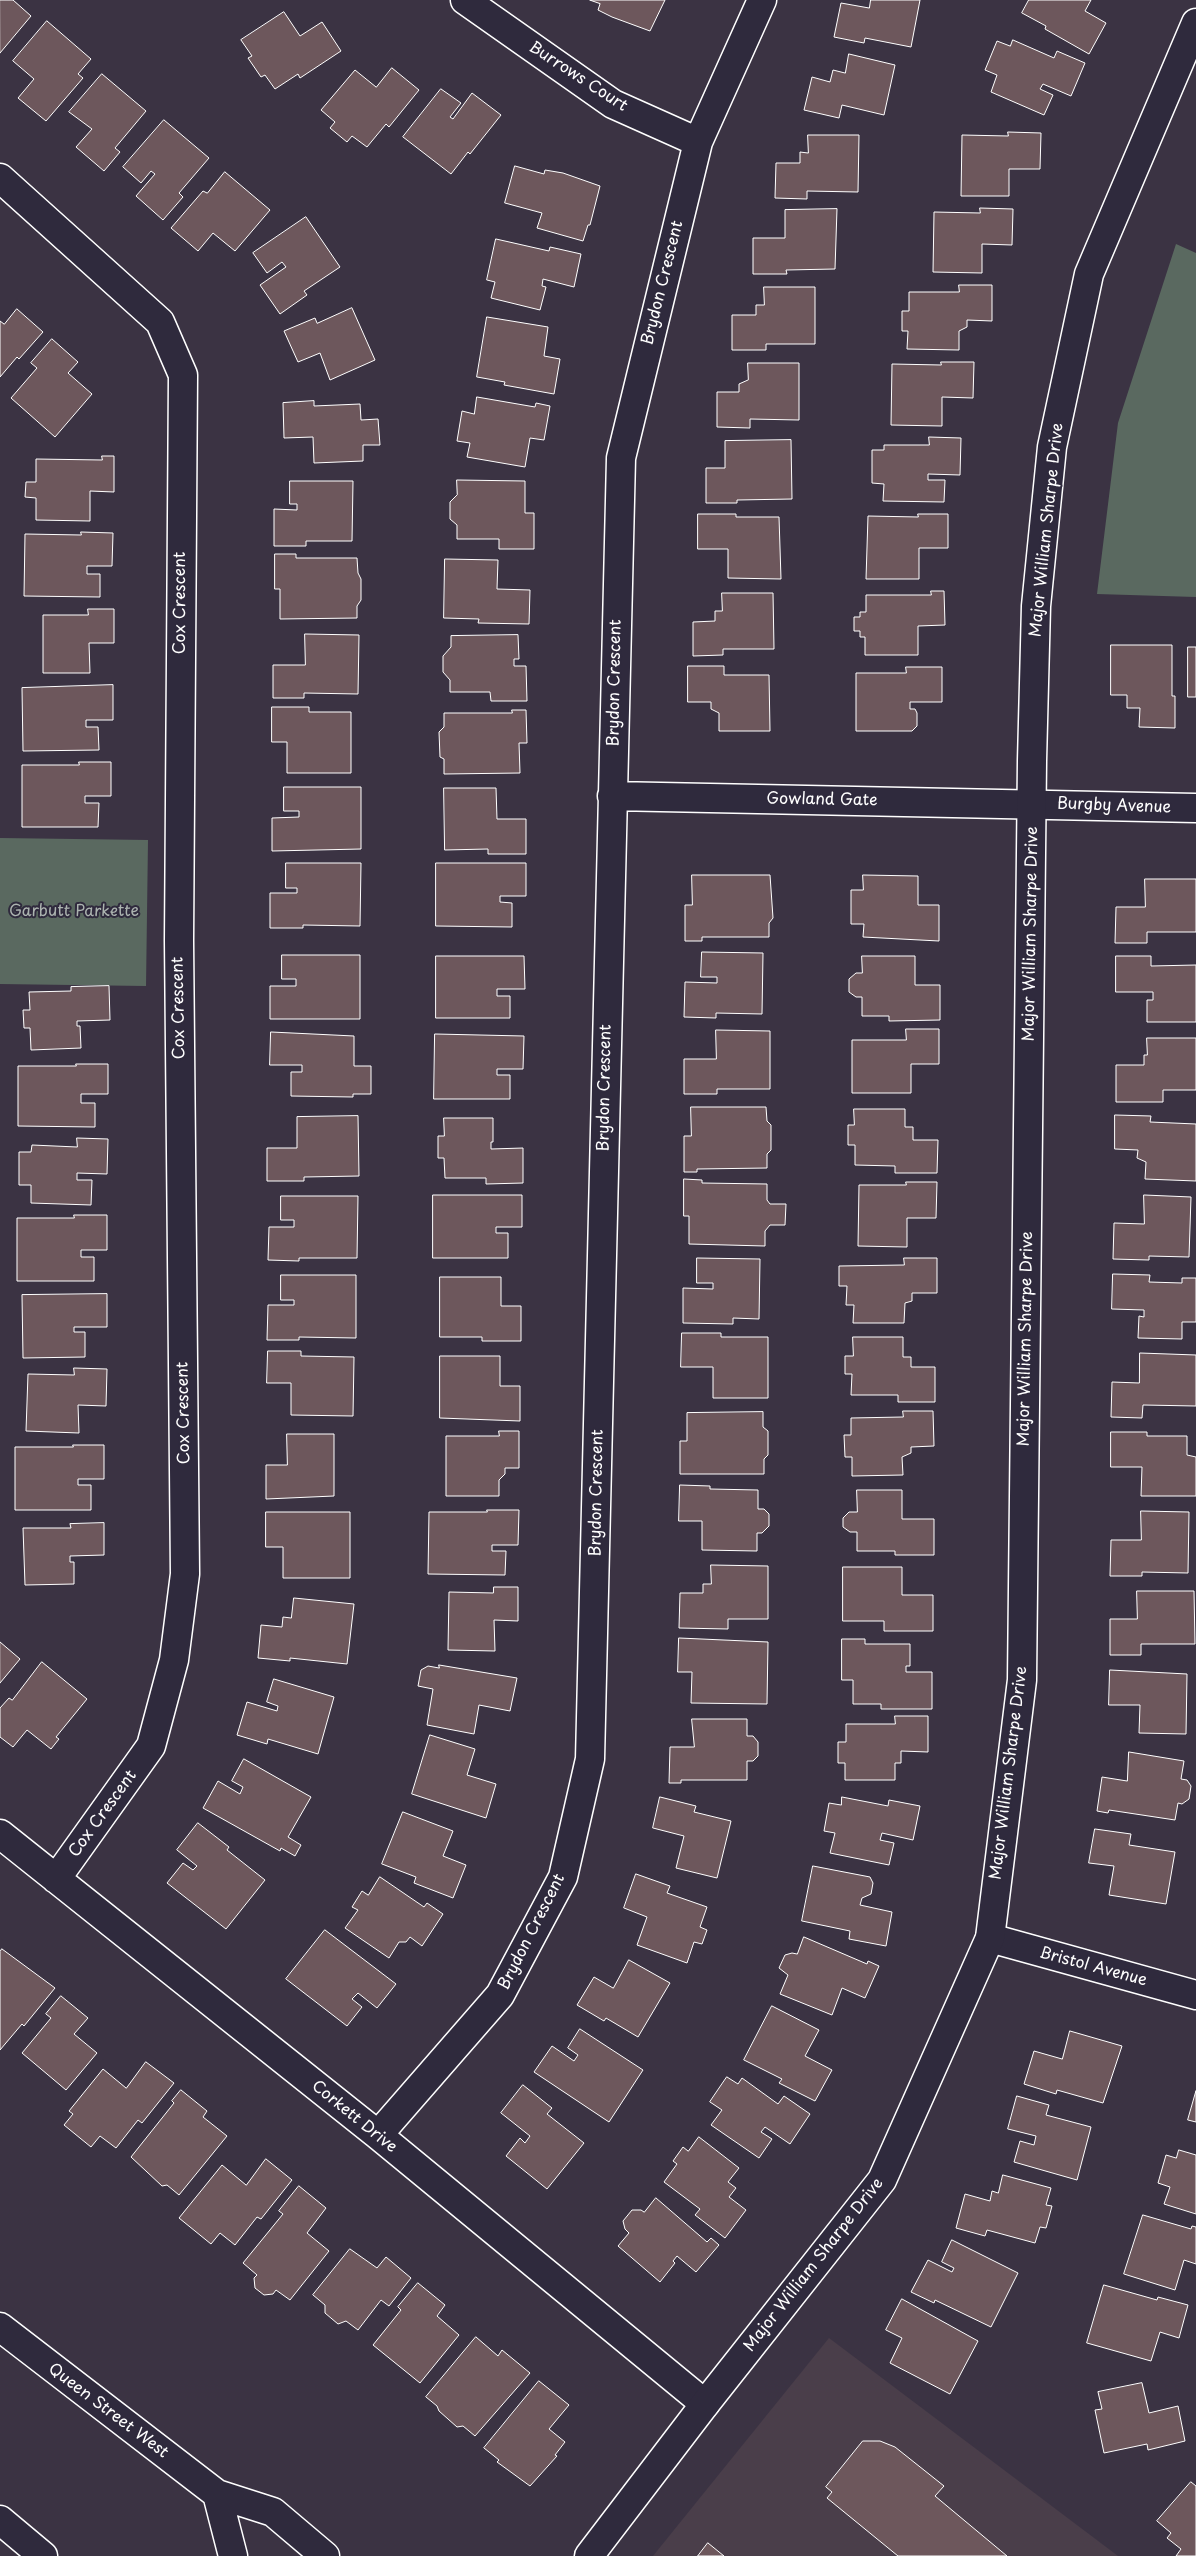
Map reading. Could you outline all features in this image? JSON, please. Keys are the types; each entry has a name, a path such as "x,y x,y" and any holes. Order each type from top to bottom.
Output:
{"street":[{"name":"Burrows Court","path":"466,0 614,104 698,142"},
{"name":"Brydon Crescent","path":"378,2135 500,1995 563,1877 590,1759 621,458 698,142 762,0"},
{"name":"Major William Sharpe Drive","path":"589,2556 705,2404 882,2180 990,1938 1022,1680 1036,606 1052,447 1089,274 1196,23"},
{"name":"Cox Crescent","path":"0,178 160,322 182,376 179,950 185,1574 174,1660 151,1746 56,1879"},
{"name":"Gowland Gate","path":"612,796 1032,803"},
{"name":"Burgby Avenue","path":"1032,803 1196,808"},
{"name":"Corkett Drive","path":"0,1834 378,2135 705,2404"},
{"name":"Bristol Avenue","path":"990,1938 1196,1995"},
{"name":"Queen Street West","path":"0,2327 217,2494 273,2512 325,2556"},
{"path":"217,2494 233,2556"},
{"path":"0,2520 43,2556"}],"shaded area":[{"path":"829,2338 1118,2556 653,2556"}],"green space":[{"path":"1176,244 1196,253 1196,597 1097,594 1118,423"},
{"name":"Garbutt Parkette","path":"0,838 148,840 146,986 0,984"}],"building":[{"path":"0,0 13,0 31,16 0,53"},
{"path":"590,0 665,0 650,31 598,10 600,4"},
{"path":"871,0 920,0 911,47 865,38 864,43 834,37 841,3 869,8"},
{"path":"1029,0 1091,0 1085,11 1106,23 1089,54 1045,29 1046,26 1022,13"},
{"path":"284,12 300,36 322,22 341,51 300,78 298,74 275,89 265,75 261,77 248,58 252,56 241,40"},
{"path":"47,21 91,59 78,74 83,78 46,121 18,98 34,79 13,61"},
{"path":"1013,40 1054,58 1057,51 1085,63 1071,96 1043,84 1040,89 1053,95 1044,115 991,92 997,75 985,70 997,41 1010,46"},
{"path":"849,54 895,65 884,115 842,105 839,118 804,110 812,77 830,82 833,70 845,73"},
{"path":"392,68 419,90 389,127 386,124 367,147 352,136 347,142 330,128 335,122 321,110 355,70 376,87"},
{"path":"102,74 146,111 115,148 120,152 104,171 76,147 92,129 69,112"},
{"path":"441,89 461,103 450,117 453,119 472,93 501,115 470,154 468,152 451,174 403,137"},
{"path":"164,120 209,158 179,193 183,197 163,220 136,196 155,174 151,171 141,183 123,167"},
{"path":"1008,132 1041,133 1040,169 1009,169 1009,196 961,196 962,135 1008,136"},
{"path":"808,135 859,135 858,192 807,191 807,199 775,198 776,163 800,163 800,152 808,153"},
{"path":"515,166 544,174 545,170 563,173 600,186 590,225 588,225 583,241 537,228 542,213 505,203"},
{"path":"225,172 270,210 235,251 213,233 198,251 171,228 203,191 207,193"},
{"path":"980,208 1013,209 1012,245 982,244 982,273 933,272 934,212 980,213"},
{"path":"837,209 835,269 786,270 787,274 753,274 753,238 785,238 785,210"},
{"path":"306,217 340,267 304,291 307,295 280,314 260,285 286,267 282,262 267,273 253,253"},
{"path":"496,239 549,251 550,247 581,254 574,287 543,279 542,286 546,287 540,310 491,298 495,282 487,280"},
{"path":"959,285 992,285 992,321 967,320 967,327 959,331 959,350 907,349 908,331 902,331 902,311 909,311 909,292 959,292"},
{"path":"764,287 815,287 815,344 766,344 766,350 732,350 732,315 756,315 756,305 764,305"},
{"path":"352,308 375,360 330,380 320,353 298,362 284,331 315,318 317,323"},
{"path":"17,309 43,332 19,359 17,357 0,377 0,321 4,324"},
{"path":"487,317 548,327 544,356 560,359 554,394 504,385 505,382 477,377"},
{"path":"52,339 78,362 68,373 92,394 55,437 11,398 37,368 31,363"},
{"path":"941,362 974,362 973,398 942,397 942,426 891,425 892,364 941,365"},
{"path":"748,363 799,363 799,420 750,419 750,428 717,427 717,392 739,392 739,384 748,380"},
{"path":"477,397 535,407 536,403 550,406 544,440 530,438 525,467 467,457 470,443 457,441 462,411 474,414"},
{"path":"314,401 314,406 360,404 361,420 378,419 380,445 363,445 363,461 314,463 313,437 284,438 283,403"},
{"path":"929,437 961,438 960,475 928,474 928,480 945,480 944,502 883,501 884,484 872,483 872,450 884,450 884,445 929,445"},
{"path":"791,440 792,499 737,500 737,503 706,503 706,468 725,468 725,441"},
{"path":"102,456 114,456 114,492 90,491 90,521 36,520 36,498 25,497 26,482 36,482 36,459 102,460"},
{"path":"457,480 525,481 525,513 534,513 534,549 499,549 499,539 457,539 457,525 450,519 450,502 457,495"},
{"path":"290,481 353,481 352,541 306,541 306,546 274,546 274,509 297,510 297,504 290,504"},
{"path":"698,514 736,514 736,517 779,517 781,579 728,578 728,549 698,549"},
{"path":"918,514 948,514 948,548 919,548 919,579 866,579 868,516 918,517"},
{"path":"81,532 113,533 112,566 87,566 87,574 100,574 100,597 24,596 25,534 81,535"},
{"path":"275,554 296,554 296,558 357,558 358,573 361,579 361,600 357,606 357,618 280,619 280,589 275,589"},
{"path":"445,559 498,560 497,589 530,590 529,624 478,623 479,619 444,618"},
{"path":"931,591 944,591 945,625 918,626 918,655 865,655 865,637 860,637 860,631 854,631 854,617 860,617 860,612 866,612 866,595 931,595"},
{"path":"722,593 773,593 774,649 723,649 723,655 693,656 693,622 715,621 715,611 722,611"},
{"path":"88,609 114,609 114,643 89,643 90,673 43,673 43,615 88,615"},
{"path":"305,634 359,635 358,694 304,693 304,698 273,698 273,665 305,665"},
{"path":"518,635 519,659 514,659 514,666 526,666 527,701 491,701 490,692 450,692 450,680 443,672 443,656 451,647 451,636"},
{"path":"1111,645 1172,645 1172,696 1175,696 1175,728 1139,727 1140,708 1127,708 1127,695 1111,695"},
{"path":"1188,647 1196,647 1196,697 1188,697"},
{"path":"688,666 724,666 724,675 769,675 770,731 719,731 719,713 711,709 711,702 688,702"},
{"path":"906,667 942,667 942,702 910,702 910,709 915,709 917,713 917,726 912,731 856,731 856,673 906,673"},
{"path":"113,685 113,720 86,720 86,727 98,727 99,750 23,751 22,688"},
{"path":"272,707 309,707 309,712 351,712 351,773 287,773 287,742 272,742"},
{"path":"512,710 526,710 527,743 519,743 520,773 444,774 444,759 440,757 439,732 444,727 444,713 512,713"},
{"path":"79,762 111,762 111,796 85,796 85,803 99,803 98,827 22,827 22,765 79,765"},
{"path":"284,787 361,787 361,849 272,851 272,818 299,817 299,811 284,811"},
{"path":"444,788 496,788 497,819 526,819 526,854 488,854 488,849 445,850"},
{"path":"286,863 361,863 360,926 303,925 303,928 270,928 270,893 297,893 297,888 286,888"},
{"path":"436,863 526,863 526,896 500,896 500,902 512,903 512,927 436,926"},
{"path":"692,875 770,875 773,918 769,923 769,937 702,937 702,941 685,941 685,905 692,905"},
{"path":"863,875 918,876 918,905 939,905 939,941 863,937 864,924 851,924 851,890 863,890"},
{"path":"1145,879 1196,879 1196,932 1147,932 1147,943 1115,943 1116,907 1145,907"},
{"path":"702,952 763,953 762,1014 716,1013 716,1018 684,1017 685,982 717,983 717,977 701,977"},
{"path":"282,955 360,955 360,1019 270,1019 270,986 296,986 296,979 282,979"},
{"path":"436,956 524,956 525,989 497,989 497,996 510,996 510,1018 436,1018"},
{"path":"862,956 915,956 915,985 940,985 940,1020 889,1021 889,1016 862,1016 862,997 856,997 849,992 849,979 856,973 862,973"},
{"path":"1116,956 1151,956 1151,966 1196,965 1196,1022 1147,1022 1147,1000 1153,1000 1153,992 1116,992"},
{"path":"109,986 110,1020 77,1021 77,1026 80,1026 81,1048 31,1050 30,1028 24,1028 23,1010 30,1010 29,992 71,991 71,987"},
{"path":"906,1029 939,1029 939,1064 911,1064 911,1093 852,1093 852,1040 906,1040"},
{"path":"716,1030 770,1031 770,1089 717,1089 717,1094 684,1094 684,1059 716,1059"},
{"path":"271,1032 354,1036 354,1066 371,1066 371,1094 353,1094 353,1097 291,1096 291,1072 302,1072 302,1065 270,1065"},
{"path":"435,1034 524,1036 523,1069 497,1069 497,1075 510,1075 510,1099 434,1099"},
{"path":"1147,1038 1196,1038 1196,1090 1163,1090 1163,1102 1116,1102 1116,1065 1144,1065 1144,1055 1147,1055"},
{"path":"76,1064 108,1064 108,1094 81,1094 81,1103 95,1103 95,1127 18,1126 18,1066 76,1066"},
{"path":"691,1107 766,1107 767,1121 771,1125 771,1150 767,1154 767,1168 697,1169 697,1172 684,1172 684,1136 691,1136"},
{"path":"854,1109 905,1109 905,1127 913,1127 913,1140 938,1140 937,1173 895,1173 895,1166 855,1165 855,1145 848,1145 848,1125 854,1125"},
{"path":"1115,1115 1151,1116 1150,1122 1196,1124 1196,1181 1145,1179 1146,1162 1137,1158 1138,1150 1115,1149"},
{"path":"358,1116 359,1176 304,1177 304,1181 267,1181 267,1148 297,1148 297,1117"},
{"path":"444,1118 493,1118 493,1142 491,1142 491,1149 523,1148 523,1183 486,1184 486,1178 445,1178 444,1158 438,1158 438,1136 444,1136"},
{"path":"77,1138 108,1139 107,1174 77,1173 77,1180 92,1180 91,1205 31,1203 31,1185 19,1185 19,1152 31,1152 32,1145 77,1147"},
{"path":"684,1179 702,1180 702,1183 767,1184 767,1200 770,1204 786,1204 785,1225 770,1225 765,1231 765,1246 689,1244 689,1216 684,1216"},
{"path":"906,1182 937,1182 936,1218 907,1218 907,1247 858,1246 859,1185 906,1185"},
{"path":"433,1195 522,1195 522,1227 496,1227 496,1233 508,1233 508,1258 433,1258"},
{"path":"1144,1195 1191,1197 1189,1257 1149,1256 1149,1260 1113,1259 1114,1223 1144,1224"},
{"path":"281,1196 358,1196 357,1258 299,1258 299,1261 268,1260 269,1227 294,1227 294,1220 281,1220"},
{"path":"74,1215 107,1215 107,1250 81,1250 81,1257 94,1257 94,1281 17,1281 17,1218 74,1218"},
{"path":"697,1258 760,1259 759,1319 733,1318 733,1324 683,1323 683,1288 713,1289 713,1283 697,1283"},
{"path":"904,1258 937,1258 937,1293 912,1293 912,1301 905,1303 904,1323 853,1323 854,1305 846,1305 847,1286 839,1286 839,1266 904,1265"},
{"path":"1113,1274 1150,1275 1149,1282 1182,1283 1182,1278 1196,1278 1196,1322 1182,1322 1182,1339 1138,1338 1139,1316 1144,1317 1144,1310 1112,1309"},
{"path":"281,1275 356,1275 356,1338 299,1337 299,1340 267,1340 268,1305 294,1305 294,1300 281,1300"},
{"path":"440,1277 501,1277 501,1306 521,1306 521,1341 482,1341 482,1337 440,1337"},
{"path":"107,1294 107,1327 74,1327 74,1332 85,1332 85,1357 23,1358 22,1295"},
{"path":"682,1333 721,1333 721,1337 768,1337 768,1398 713,1398 713,1367 681,1367"},
{"path":"853,1337 903,1337 903,1357 911,1357 911,1367 935,1367 935,1402 898,1402 898,1395 851,1395 852,1374 845,1374 845,1356 853,1356"},
{"path":"268,1351 301,1351 301,1356 354,1357 353,1416 291,1415 291,1383 267,1383"},
{"path":"1140,1353 1196,1355 1196,1406 1143,1405 1142,1418 1111,1417 1112,1382 1139,1383"},
{"path":"440,1356 500,1356 500,1386 520,1386 520,1421 440,1418"},
{"path":"74,1368 107,1369 106,1406 78,1405 79,1433 26,1431 28,1374 74,1375"},
{"path":"903,1411 933,1411 934,1446 911,1447 911,1453 902,1457 903,1475 852,1476 852,1457 845,1457 844,1435 851,1435 851,1418 903,1417"},
{"path":"763,1412 763,1427 768,1431 768,1455 764,1459 764,1474 680,1474 680,1441 687,1441 687,1413"},
{"path":"499,1431 519,1431 519,1468 505,1468 505,1474 499,1480 499,1496 446,1496 446,1436 499,1436"},
{"path":"1111,1432 1147,1432 1147,1436 1187,1436 1187,1455 1196,1457 1196,1496 1141,1496 1142,1467 1111,1467"},
{"path":"287,1434 334,1434 334,1496 266,1499 266,1465 287,1465"},
{"path":"73,1445 104,1445 104,1479 78,1479 78,1485 91,1485 91,1510 15,1510 15,1447 73,1447"},
{"path":"680,1485 710,1486 710,1489 758,1490 758,1509 764,1509 769,1514 769,1526 762,1533 757,1533 757,1551 702,1550 702,1521 679,1521"},
{"path":"857,1490 902,1490 902,1519 934,1519 934,1555 895,1555 895,1551 857,1551 857,1532 850,1532 843,1527 843,1518 849,1512 857,1512"},
{"path":"487,1510 519,1510 518,1545 492,1545 492,1551 506,1551 505,1575 428,1574 429,1512 487,1512"},
{"path":"1141,1511 1189,1512 1188,1573 1142,1572 1142,1576 1110,1576 1111,1540 1141,1540"},
{"path":"266,1512 350,1512 350,1578 283,1578 283,1547 266,1547"},
{"path":"104,1523 104,1555 70,1556 70,1562 74,1562 74,1584 25,1585 23,1528 71,1528 70,1524"},
{"path":"711,1565 768,1566 768,1619 728,1619 728,1629 679,1628 680,1593 703,1593 703,1584 711,1584"},
{"path":"843,1567 902,1567 902,1595 933,1595 933,1631 884,1631 884,1621 843,1621"},
{"path":"494,1587 518,1587 518,1621 494,1620 495,1651 448,1650 449,1592 493,1593"},
{"path":"1137,1591 1194,1591 1195,1644 1141,1644 1141,1655 1110,1655 1110,1619 1137,1619"},
{"path":"294,1598 354,1604 347,1664 290,1658 290,1661 258,1658 261,1625 282,1627 283,1617 291,1618"},
{"path":"679,1638 768,1642 767,1704 691,1703 692,1672 678,1672"},
{"path":"842,1639 865,1639 865,1644 910,1644 910,1666 906,1666 906,1672 932,1672 932,1709 881,1709 881,1704 853,1704 853,1680 842,1680"},
{"path":"0,1642 20,1659 0,1683"},
{"path":"42,1662 87,1699 56,1737 59,1739 51,1749 27,1730 13,1747 0,1737 0,1708 9,1698 12,1700"},
{"path":"439,1665 517,1678 510,1711 479,1705 474,1734 427,1725 433,1689 418,1686 421,1670 428,1666 439,1668"},
{"path":"1110,1670 1187,1674 1186,1734 1139,1733 1140,1705 1109,1705"},
{"path":"274,1679 334,1697 318,1754 268,1739 267,1744 237,1735 247,1702 277,1711 278,1706 267,1702"},
{"path":"895,1716 928,1716 928,1752 901,1751 901,1763 895,1763 895,1780 845,1780 845,1763 838,1763 838,1742 846,1742 846,1724 895,1724"},
{"path":"692,1719 747,1719 747,1736 753,1736 758,1742 758,1756 753,1761 747,1761 747,1780 681,1780 681,1783 669,1783 670,1747 694,1747"},
{"path":"430,1735 475,1749 467,1775 496,1784 486,1818 412,1794"},
{"path":"1129,1752 1184,1761 1181,1779 1187,1780 1191,1786 1189,1799 1182,1804 1178,1803 1175,1820 1109,1810 1108,1813 1097,1811 1102,1777 1127,1781"},
{"path":"244,1759 311,1797 288,1837 301,1845 295,1856 281,1848 280,1851 203,1808 218,1781 240,1794 243,1787 232,1781"},
{"path":"660,1797 696,1806 694,1812 731,1821 717,1878 676,1868 684,1836 653,1828"},
{"path":"842,1797 888,1806 889,1800 920,1806 913,1840 882,1833 880,1840 894,1843 889,1865 830,1853 835,1833 824,1831 829,1803 841,1805"},
{"path":"403,1812 453,1831 443,1856 466,1865 453,1898 414,1883 416,1877 382,1864"},
{"path":"198,1823 229,1847 227,1850 265,1880 226,1929 167,1883 183,1863 193,1870 197,1866 177,1850"},
{"path":"1095,1829 1131,1834 1129,1845 1175,1852 1166,1904 1109,1895 1114,1866 1089,1863"},
{"path":"813,1866 870,1877 873,1883 871,1894 862,1898 860,1905 892,1912 886,1946 849,1939 850,1931 802,1921"},
{"path":"636,1874 670,1886 667,1893 707,1907 700,1927 707,1930 702,1944 694,1942 687,1963 637,1945 647,1917 624,1908"},
{"path":"380,1877 424,1907 427,1903 443,1914 422,1946 410,1937 406,1942 399,1942 389,1958 345,1928 358,1910 352,1907 362,1891 368,1895"},
{"path":"325,1930 396,1984 377,2008 358,1993 352,1999 362,2007 347,2026 286,1979"},
{"path":"804,1937 867,1964 868,1961 879,1966 865,1998 842,1988 832,2015 780,1994 788,1975 779,1968 785,1955 797,1954"},
{"path":"2,1949 55,1988 24,2026 22,2024 0,2050 0,1952"},
{"path":"629,1960 670,1983 638,2037 606,2018 604,2021 577,2005 594,1977 613,1988"},
{"path":"61,1996 88,2018 74,2034 97,2053 66,2090 22,2053 51,2018 46,2014"},
{"path":"772,2006 819,2030 805,2056 832,2070 815,2101 779,2083 782,2079 744,2060"},
{"path":"580,2029 643,2070 609,2122 534,2072 552,2046 574,2061 578,2055 568,2048"},
{"path":"1070,2031 1122,2046 1103,2103 1057,2090 1056,2094 1024,2084 1034,2051 1062,2059"},
{"path":"146,2062 174,2083 142,2123 138,2120 116,2148 100,2136 91,2147 64,2125 73,2114 69,2111 103,2069 126,2088"},
{"path":"727,2077 738,2084 742,2078 778,2104 784,2096 810,2114 790,2144 765,2127 761,2132 772,2139 759,2158 711,2125 722,2110 710,2102"},
{"path":"523,2085 552,2108 547,2114 584,2143 547,2189 506,2156 520,2138 525,2143 530,2136 501,2113"},
{"path":"181,2090 207,2111 203,2117 227,2136 179,2195 167,2185 162,2186 131,2157 174,2103 172,2101"},
{"path":"1196,2091 1196,2122 1188,2120"},
{"path":"1017,2096 1049,2105 1046,2115 1091,2127 1077,2180 1014,2162 1020,2141 1034,2145 1036,2136 1008,2129"},
{"path":"699,2137 739,2168 728,2182 736,2188 729,2197 746,2210 725,2238 695,2215 700,2209 664,2182 677,2164 673,2161 683,2147 688,2151"},
{"path":"1179,2150 1196,2155 1196,2214 1164,2204 1170,2187 1158,2183 1166,2155 1176,2158"},
{"path":"266,2159 292,2180 261,2219 257,2217 235,2245 220,2233 211,2244 179,2218 222,2165 246,2185"},
{"path":"1003,2175 1051,2188 1046,2205 1052,2206 1046,2228 1040,2227 1035,2243 987,2230 985,2236 956,2228 965,2194 990,2201 992,2191 998,2193"},
{"path":"299,2186 326,2208 307,2233 329,2251 290,2300 276,2290 273,2294 264,2295 255,2288 254,2278 257,2275 243,2263 283,2214 279,2211"},
{"path":"656,2198 707,2242 711,2238 719,2245 696,2272 677,2256 673,2261 675,2263 660,2282 618,2246 629,2233 625,2229 623,2221 632,2210 644,2212"},
{"path":"1143,2215 1191,2229 1192,2226 1196,2227 1196,2264 1184,2260 1175,2290 1124,2274"},
{"path":"952,2240 1018,2273 991,2327 935,2300 934,2303 911,2292 928,2260 952,2272 954,2268 942,2262"},
{"path":"350,2249 377,2268 386,2257 411,2278 389,2306 381,2300 358,2330 346,2321 338,2324 325,2313 325,2305 313,2295"},
{"path":"418,2283 445,2305 437,2316 459,2335 420,2383 373,2345 401,2310 398,2307"},
{"path":"1104,2285 1157,2300 1158,2297 1188,2305 1179,2338 1160,2332 1151,2361 1087,2343"},
{"path":"902,2299 978,2341 950,2394 890,2363 902,2338 886,2330"},
{"path":"476,2337 498,2356 502,2350 530,2373 475,2436 463,2426 457,2427 426,2397"},
{"path":"539,2381 569,2405 549,2429 565,2442 555,2455 557,2456 530,2486 497,2462 499,2460 484,2448"},
{"path":"1142,2383 1149,2413 1178,2406 1185,2441 1148,2450 1147,2444 1104,2453 1095,2410 1102,2409 1098,2392"},
{"path":"863,2441 880,2441 895,2447 944,2486 935,2496 1007,2556 898,2556 827,2498 832,2492 826,2487"},
{"path":"1191,2482 1196,2486 1196,2556 1176,2556 1181,2549 1167,2538 1171,2533 1157,2521"},
{"path":"708,2543 724,2556 698,2556"}]}
